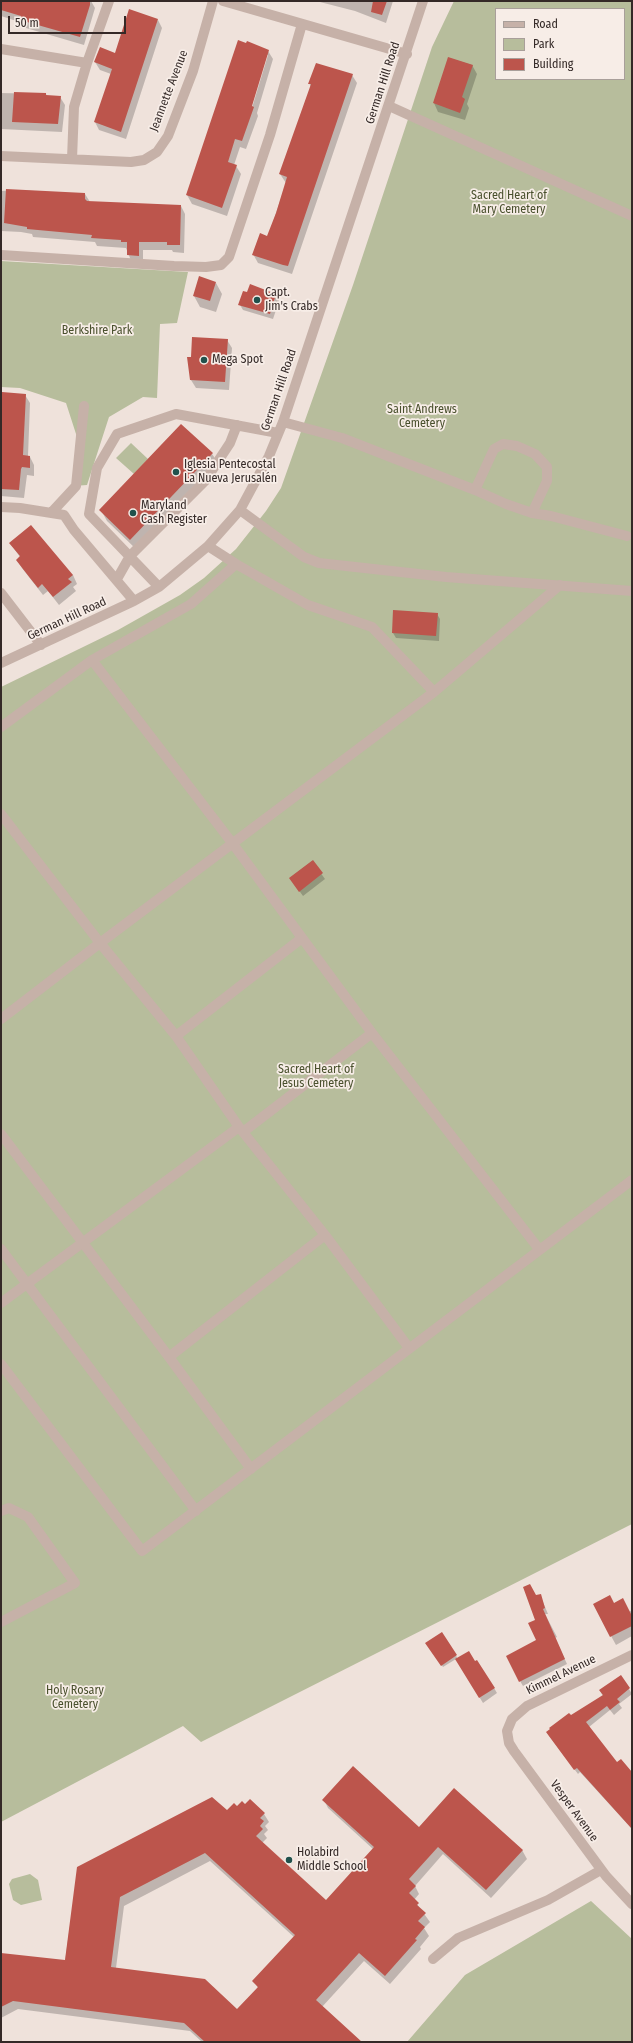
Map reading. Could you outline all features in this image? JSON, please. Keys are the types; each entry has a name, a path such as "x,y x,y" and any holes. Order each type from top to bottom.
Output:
{"street":[{"path":"72,159 74,107 87,63 109,1"},
{"name":"Jeannette Avenue","path":"1,156 131,162 144,160 157,152 168,136 193,71 213,1"},
{"path":"223,1 407,54"},
{"name":"German Hill Road","path":"1,663 134,601 159,587 208,546 240,510 269,456 283,422 407,54 423,1"},
{"path":"1,255 174,266 206,267 222,265 229,257 270,135 302,24"},
{"path":"1,49 87,63"},
{"path":"389,106 632,216"},
{"path":"51,513 76,486 84,406"},
{"path":"159,587 89,514 97,468 117,434 176,414 278,433"},
{"path":"283,422 342,438 532,513 551,516 628,536"},
{"path":"117,579 130,556 204,481 230,443 237,425"},
{"path":"475,490 494,449 503,444 517,446 535,454 547,467 547,481 532,513"},
{"path":"1,507 64,515 74,530 117,579 134,601"},
{"path":"240,510 304,556 319,563 446,577 632,591"},
{"path":"208,546 236,564 308,605 372,626 434,692"},
{"path":"1,727 92,660 191,604 236,564"},
{"path":"1,1019 434,692 560,585"},
{"path":"1,593 41,645"},
{"path":"92,660 233,844 372,1033 539,1249"},
{"path":"1,814 100,943 176,1036 241,1129 325,1235 409,1348"},
{"path":"176,1036 302,938"},
{"path":"1,1303 372,1033"},
{"path":"1,1134 169,1356 252,1469"},
{"path":"1,1364 142,1551 632,1180"},
{"path":"169,1356 325,1235"},
{"path":"1,1250 196,1511"},
{"path":"1,1511 9,1508 28,1517 75,1584 1,1622"},
{"name":"Kimmel Avenue","path":"508,1726 518,1712 527,1706 632,1655"},
{"name":"Vesper Avenue","path":"508,1726 507,1736 512,1747 601,1870 632,1904"},
{"path":"433,1959 458,1938 548,1900 601,1870"}],"green space":[{"name":"Sacred Heart of Jesus Cemetery","path":"454,1 632,1 632,1524 201,1742 183,1726 1,1822 1,687 118,630 180,595 204,578 236,549 266,511 281,488 353,285 432,47"},
{"name":"Berkshire Park","path":"1,261 188,272 177,323 160,324 157,398 143,397 109,417 87,485 73,486 77,437 66,403 20,388 1,387"},
{"path":"131,443 148,459 134,474 116,458"},
{"path":"30,1874 38,1880 42,1900 21,1905 13,1900 9,1884 12,1879"},
{"path":"591,1901 632,1939 632,2042 407,2042 465,1975"}],"building":[{"path":"1,1 90,1 90,5 80,37 20,20 21,16 1,10"},
{"path":"373,1 387,1 382,15 371,12"},
{"path":"129,9 158,19 121,132 94,122 112,69 94,62 100,47 115,53"},
{"path":"238,40 246,43 247,41 269,50 252,106 254,107 242,141 235,139 228,162 237,165 222,208 186,195"},
{"path":"448,57 473,65 462,97 465,99 460,113 433,103"},
{"path":"316,63 353,74 288,266 252,255 260,233 267,236 276,213 287,177 279,174 311,84 308,84"},
{"path":"14,92 46,93 46,95 61,96 58,124 12,122"},
{"path":"6,189 85,193 85,199 87,201 181,205 180,245 167,245 167,242 139,242 139,256 127,255 127,242 121,242 121,240 91,238 92,235 27,229 27,227 4,223"},
{"path":"199,276 216,282 210,301 193,296"},
{"name":"Capt. Jim's Crabs","path":"250,284 276,294 270,314 238,305 243,291 247,292"},
{"name":"Mega Spot","path":"192,337 228,339 225,382 190,380 187,357 191,357"},
{"path":"2,392 26,394 23,455 30,456 30,468 22,467 21,469 19,490 1,489"},
{"path":"181,424 213,453 130,540 99,510"},
{"path":"31,525 73,575 68,579 72,582 53,597 42,584 38,588 16,560 20,556 9,543"},
{"path":"393,610 438,613 436,636 392,633"},
{"path":"313,860 323,873 299,892 289,878"},
{"path":"530,1584 536,1595 541,1594 545,1608 543,1609 565,1659 519,1682 506,1656 536,1640 528,1623 535,1620 523,1587"},
{"path":"610,1595 614,1603 623,1598 632,1616 632,1626 610,1637 593,1604"},
{"path":"442,1632 457,1655 441,1666 425,1643"},
{"path":"469,1651 475,1661 477,1660 495,1688 479,1698 455,1659"},
{"path":"621,1675 630,1688 617,1699 620,1702 610,1710 607,1706 586,1722 617,1762 621,1759 632,1772 632,1829 577,1768 574,1770 546,1732 569,1713 571,1715 603,1695 599,1690"},
{"path":"353,1766 419,1827 454,1788 523,1850 486,1890 438,1847 409,1879 416,1886 409,1893 419,1903 417,1905 426,1913 418,1921 425,1927 415,1939 417,1940 385,1976 359,1953 316,2000 362,2042 205,2042 184,2023 13,2001 1,2007 1,1953 65,1960 77,1867 212,1797 227,1810 234,1803 237,1806 242,1801 245,1804 250,1799 265,1813 260,1818 264,1821 260,1826 263,1829 256,1836 326,1900 374,1847 322,1800","holes":["205,1853 295,1935 252,1981 258,1987 237,2009 205,1979 111,1967 120,1897"]}],"place":[{"name":"Capt. Jim's Crabs","path":"257,300"},
{"name":"Mega Spot","path":"204,360"},
{"name":"Iglesia Pentecostal La Nueva Jerusalén","path":"176,472"},
{"name":"Maryland Cash Register","path":"133,513"},
{"name":"Holabird Middle School","path":"289,1860"}],"park label":[{"name":"Sacred Heart of Mary Cemetery","path":"509,203"},
{"name":"Saint Andrews Cemetery","path":"422,417"},
{"name":"Holy Rosary Cemetery","path":"75,1698"}]}
